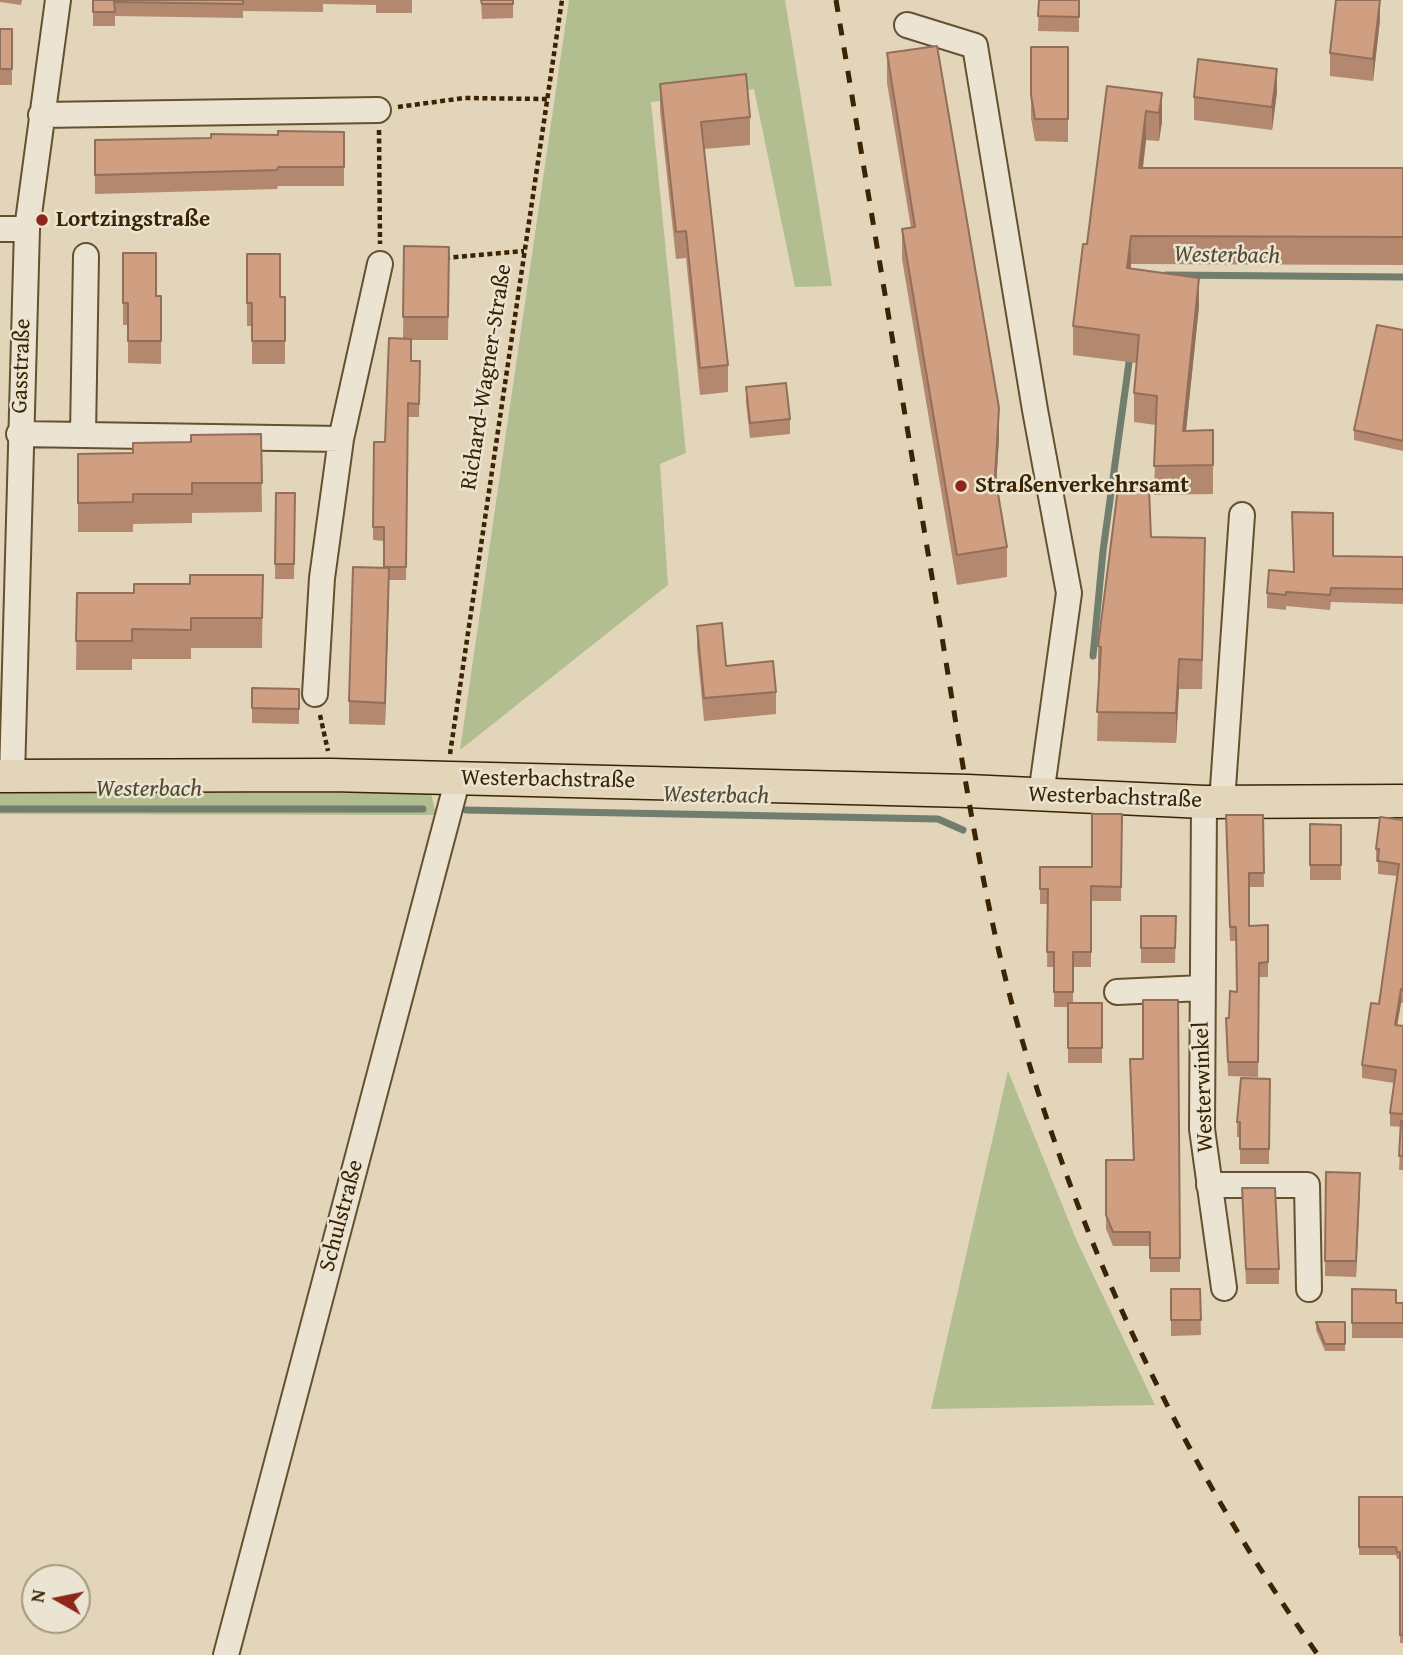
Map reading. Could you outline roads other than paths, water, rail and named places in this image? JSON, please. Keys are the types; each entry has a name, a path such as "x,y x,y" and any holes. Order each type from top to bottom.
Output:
{"main road":[{"name":"Westerbachstraße","path":"6,776 454,769 1213,802 1403,801"}],"street":[{"name":"Gasstraße","path":"6,776 19,434 10,389 41,114 58,0"},
{"path":"907,25 975,46 1035,410 1069,593 1041,795"},
{"path":"41,114 378,110"},
{"path":"0,229 27,229"},
{"path":"83,435 86,256"},
{"path":"316,694 322,578 341,439 380,264"},
{"path":"19,434 341,439"},
{"name":"Westerbachstraße","path":"1213,802 1242,515"},
{"name":"Schulstraße","path":"226,1655 454,769"},
{"name":"Westerwinkel","path":"1213,802 1202,988 1202,1129 1224,1288"},
{"name":"Westerwinkel","path":"1116,992 1202,988"},
{"name":"Westerwinkel","path":"1209,1185 1307,1185 1309,1289"}],"waterway":[{"name":"Westerbach","path":"1166,275 1403,277"},
{"name":"Westerbach","path":"1093,656 1103,551 1130,355"},
{"name":"Westerbach","path":"0,809 423,809"},
{"name":"Westerbach","path":"466,810 938,819 963,830"}],"railway":[{"path":"836,0 972,821 1018,1026 1073,1192 1141,1353 1223,1508 1318,1655"}],"place":[{"name":"Lortzingstraße","path":"42,220"},
{"name":"Straßenverkehrsamt","path":"961,486"}]}
